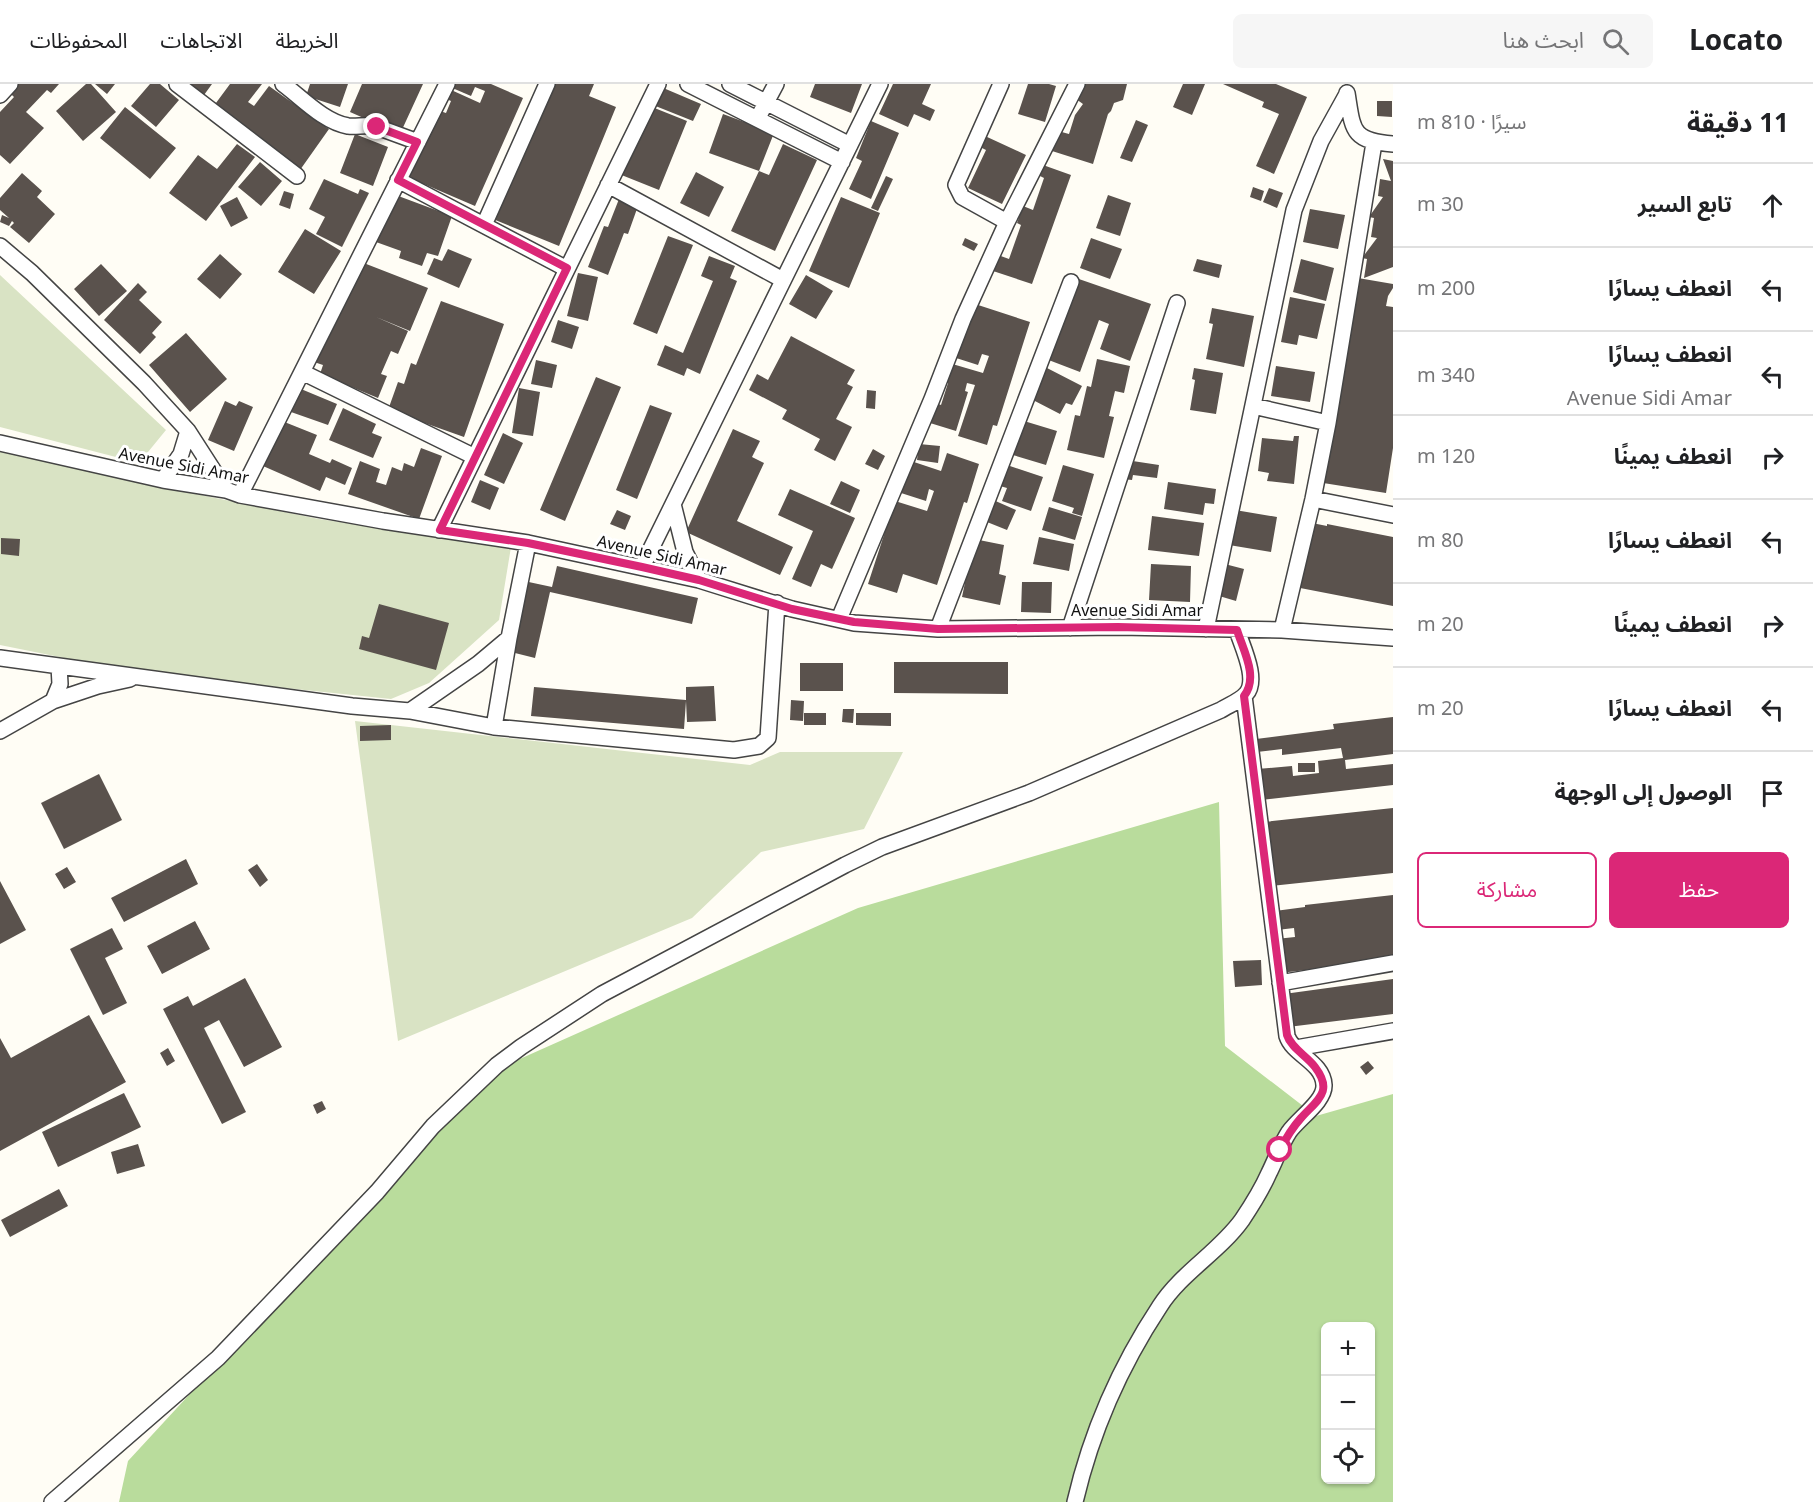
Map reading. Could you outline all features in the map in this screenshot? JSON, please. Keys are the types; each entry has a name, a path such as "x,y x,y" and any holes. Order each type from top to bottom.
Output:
{"street":[{"path":"0,95 10,84"},
{"path":"177,84 297,176"},
{"path":"283,84 320,112 341,124 377,127 417,142"},
{"path":"0,246 32,273 144,383 188,431 233,492 302,372 447,84"},
{"path":"484,225 547,84"},
{"path":"440,530 658,84"},
{"path":"688,84 842,162"},
{"path":"730,84 850,146"},
{"path":"757,120 776,84"},
{"path":"642,567 880,84"},
{"path":"1001,84 956,185 962,196 1007,222"},
{"path":"839,619 932,399 963,319 1007,222 1077,84"},
{"path":"1346,89 1353,129 1357,134 1374,143 1393,144"},
{"path":"1206,629 1294,210 1321,141 1346,89"},
{"path":"1282,630 1313,499 1328,423 1374,143"},
{"path":"398,180 567,268"},
{"path":"608,185 783,280"},
{"path":"938,629 1071,282"},
{"path":"1070,628 1177,303"},
{"path":"302,372 475,457"},
{"path":"1253,406 1328,423"},
{"path":"163,480 181,454 188,431"},
{"name":"Avenue Sidi Amar","path":"0,443 163,480 383,522 528,543 699,580 792,609 854,622 938,629 1282,630 1393,638"},
{"path":"1313,499 1393,515"},
{"path":"673,504 685,552 699,580"},
{"path":"494,727 528,543"},
{"path":"0,658 352,706 410,711 494,727 734,750 759,746 768,738 777,603"},
{"path":"52,1502 218,1358 377,1192 433,1126 491,1070 521,1047 602,994 845,865 882,848 1029,792 1221,710 1244,696 1250,689 1251,675 1237,630"},
{"path":"410,711 478,664 509,638"},
{"path":"53,701 60,684 59,666"},
{"path":"0,731 53,701 98,686 144,677"},
{"path":"1074,1502 1081,1474 1097,1430 1138,1339 1162,1303 1240,1222 1258,1195 1289,1132 1323,1095 1322,1077 1307,1057 1289,1042 1287,1035 1244,696"},
{"path":"1280,983 1393,963"},
{"path":"1296,1048 1393,1031"}],"green space":[{"path":"0,275 166,430 139,463 0,427"},
{"path":"0,448 152,485 319,519 511,547 499,620 429,683 391,699 139,673 0,645"},
{"path":"355,721 750,765 780,752 903,752 864,829 761,852 692,918 398,1041"},
{"path":"1219,802 1225,1046 1316,1116 1393,1094 1393,1502 119,1502 128,1461 484,1075 858,908"}],"building":[{"path":"8,84 59,84 51,93 47,90 26,112 44,128 10,164 0,155 0,112 14,97 5,88"},
{"path":"86,84 91,84 116,112 83,141 56,111"},
{"path":"95,84 115,84 107,94"},
{"path":"150,84 160,84 179,100 156,127 131,106"},
{"path":"188,84 212,84 204,95"},
{"path":"230,84 262,84 248,102 254,106 269,86 329,129 300,170 213,107"},
{"path":"310,84 348,84 340,107 306,96"},
{"path":"362,84 423,84 400,134 350,112"},
{"path":"451,84 491,84 523,98 475,206 405,176 437,110 446,113 451,101 444,98 449,89 480,103 485,91 475,87 471,96 450,87"},
{"path":"549,84 594,84 589,96 616,107 559,246 488,217"},
{"path":"815,84 862,84 851,113 810,97"},
{"path":"893,84 931,84 922,104 935,110 930,121 914,114 908,127 879,114"},
{"path":"1028,84 1056,86 1045,122 1018,114"},
{"path":"1083,84 1127,84 1123,100 1114,103 1108,114 1093,164 1052,151 1058,131 1069,134 1075,115 1083,104 1076,99"},
{"path":"1183,84 1205,84 1192,115 1173,107"},
{"path":"1223,84 1276,84 1307,97 1274,174 1256,166 1279,114 1262,107 1264,102"},
{"path":"661,87 701,104 693,121 653,105"},
{"path":"1377,101 1392,101 1392,117 1377,116"},
{"path":"647,105 687,121 659,190 619,174"},
{"path":"125,107 176,148 150,179 100,138"},
{"path":"723,114 774,133 759,171 709,153"},
{"path":"1136,120 1148,125 1132,162 1120,158"},
{"path":"871,121 899,133 871,199 849,189 862,161 856,158"},
{"path":"355,134 388,147 373,186 340,173"},
{"path":"985,136 1026,155 1002,204 968,188 986,150 980,147"},
{"path":"237,144 255,157 206,221 169,193 198,155 217,169"},
{"path":"783,144 817,160 775,251 731,231 759,171 769,175"},
{"path":"1383,159 1393,161 1393,267 1364,278 1367,259 1362,258 1377,238 1371,237 1374,218 1369,217 1383,197 1378,196 1380,179 1391,181"},
{"path":"260,162 282,181 261,206 238,187"},
{"path":"1043,165 1071,175 1032,284 993,271 998,255 1009,259 1021,225 1017,223 1023,206 1033,210 1044,178 1040,176"},
{"path":"696,172 724,187 709,217 680,203"},
{"path":"22,173 42,191 37,197 55,214 29,243 10,227 14,223 12,221 9,226 0,222 2,215 9,218 0,210 0,198"},
{"path":"886,176 893,179 878,211 871,208"},
{"path":"324,179 358,194 360,189 369,193 342,247 316,234 325,217 309,209"},
{"path":"1253,187 1264,191 1261,201 1250,197"},
{"path":"1269,188 1283,193 1277,208 1263,202"},
{"path":"284,191 294,194 290,209 279,205"},
{"path":"393,194 452,216 438,256 427,253 422,266 399,258 401,251 376,242"},
{"path":"1108,195 1131,203 1120,236 1096,228"},
{"path":"237,197 248,218 231,227 220,206"},
{"path":"841,197 880,213 849,288 809,271"},
{"path":"619,199 638,206 628,234 624,233 608,275 588,267 604,226 608,227"},
{"path":"1310,209 1345,215 1338,249 1303,242"},
{"path":"305,229 341,251 314,294 278,272"},
{"path":"668,236 693,245 657,334 633,324"},
{"path":"965,238 978,244 974,251 962,245"},
{"path":"1091,238 1122,249 1110,279 1080,268"},
{"path":"448,249 472,259 459,288 427,274 434,258 442,261"},
{"path":"220,254 242,274 220,299 197,279"},
{"path":"709,256 735,266 730,278 737,281 700,374 687,368 684,376 657,365 665,345 683,353 713,281 701,276"},
{"path":"1197,259 1222,265 1219,278 1193,271"},
{"path":"1301,259 1334,268 1326,301 1293,292"},
{"path":"356,260 428,288 410,331 376,317 408,331 398,354 391,351 381,374 387,376 378,398 320,374 323,365 314,362"},
{"path":"101,264 127,291 99,316 74,289"},
{"path":"578,273 598,277 588,321 567,316"},
{"path":"806,275 833,291 816,319 789,304"},
{"path":"1076,278 1151,304 1130,361 1100,349 1109,324 1099,320 1080,372 1046,359"},
{"path":"1358,278 1393,284 1386,306 1393,307 1393,448 1386,493 1317,482"},
{"path":"138,283 147,292 139,300 162,322 152,333 156,337 140,354 104,320"},
{"path":"1290,297 1325,304 1317,339 1299,335 1297,345 1281,342"},
{"path":"441,301 504,324 464,437 388,410 398,382 404,384 411,363 416,365"},
{"path":"975,304 1030,322 997,426 993,425 987,445 958,436 975,385 967,383 965,391 968,392 956,431 930,423 936,403 941,405 948,383 943,381 949,363 983,373 989,356 982,354 978,365 953,357"},
{"path":"1212,308 1254,316 1244,367 1206,359 1213,324 1209,323"},
{"path":"558,320 579,327 572,349 551,342"},
{"path":"186,333 227,379 190,412 149,365"},
{"path":"791,336 855,370 847,384 853,387 836,419 852,427 835,461 814,450 820,439 782,419 787,410 749,390 757,374 768,380"},
{"path":"1097,359 1130,366 1124,393 1115,391 1109,416 1114,417 1104,458 1067,450 1075,415 1080,416 1087,386 1091,387"},
{"path":"536,360 557,365 552,388 531,384"},
{"path":"1276,366 1315,372 1310,402 1271,396"},
{"path":"1047,368 1082,386 1072,405 1066,403 1060,414 1031,399"},
{"path":"1194,368 1223,373 1216,414 1190,410 1195,380 1192,379"},
{"path":"596,377 621,387 565,521 540,510"},
{"path":"519,388 540,392 533,436 512,433"},
{"path":"301,389 337,404 328,425 291,412"},
{"path":"867,390 876,391 875,409 866,408"},
{"path":"225,401 236,406 239,401 253,407 234,451 208,440"},
{"path":"650,405 672,413 637,499 616,490"},
{"path":"343,408 376,424 372,433 382,437 373,458 329,440"},
{"path":"282,421 317,435 309,454 330,463 332,459 352,468 345,485 326,477 320,491 263,466"},
{"path":"1024,421 1057,431 1046,465 1013,455"},
{"path":"733,429 760,441 752,457 764,463 737,521 793,547 780,575 686,532"},
{"path":"503,433 523,443 504,484 484,475"},
{"path":"1294,436 1299,436 1294,484 1267,481 1269,473 1258,471 1262,438 1293,441"},
{"path":"919,444 940,446 938,463 917,460"},
{"path":"421,448 442,456 419,519 348,494 360,461 380,469 376,482 386,485 392,467 402,471 404,463 414,467"},
{"path":"873,449 885,456 878,470 865,464"},
{"path":"947,453 979,464 937,585 903,574 897,593 868,584 895,501 927,511 934,491 929,489 926,501 901,493 911,461 941,471"},
{"path":"1126,460 1159,465 1157,478 1133,475 1132,480 1123,479"},
{"path":"1007,465 1043,477 1031,511 1002,501 1007,488 1000,486"},
{"path":"1063,465 1094,474 1082,516 1072,513 1074,508 1052,501"},
{"path":"480,480 499,488 490,510 471,502"},
{"path":"841,481 860,490 850,513 830,504"},
{"path":"1168,482 1216,489 1214,504 1205,503 1203,515 1164,509"},
{"path":"790,489 855,518 832,569 821,564 811,587 792,579 813,531 778,515"},
{"path":"991,499 1016,510 1007,530 982,520"},
{"path":"1049,507 1082,517 1075,540 1042,530"},
{"path":"617,510 631,516 625,530 610,524"},
{"path":"1235,510 1277,517 1271,552 1229,545"},
{"path":"1152,516 1204,523 1199,556 1148,550"},
{"path":"1307,522 1393,537 1393,606 1295,587"},
{"path":"1039,537 1074,544 1069,571 1033,564"},
{"path":"1,538 20,539 19,556 1,554"},
{"path":"974,539 1004,545 999,574 1006,576 1000,605 962,597"},
{"path":"1217,562 1244,569 1236,601 1209,593"},
{"path":"1151,564 1191,566 1190,602 1149,600"},
{"path":"557,566 698,598 692,624 550,592 535,658 507,651 524,581 552,587"},
{"path":"1022,582 1052,582 1051,613 1021,612"},
{"path":"379,604 449,623 436,670 359,649 362,636 369,638"},
{"path":"894,662 1008,662 1008,694 894,693"},
{"path":"800,663 843,663 843,691 800,691"},
{"path":"714,686 716,721 687,722 686,701 684,729 531,716 534,687 686,700 686,687"},
{"path":"791,700 804,701 803,721 790,720"},
{"path":"843,709 854,709 853,723 842,722"},
{"path":"804,713 826,713 826,725 804,725"},
{"path":"856,713 891,713 891,726 856,725"},
{"path":"1393,717 1393,754 1345,760 1346,769 1393,764 1393,785 1261,800 1257,769 1292,766 1293,776 1319,773 1318,761 1343,758 1341,748 1282,755 1282,749 1257,752 1256,739 1334,729 1333,724"},
{"path":"391,725 391,740 360,741 360,726"},
{"path":"1298,763 1315,763 1315,772 1298,772"},
{"path":"99,774 122,820 64,849 41,803"},
{"path":"1393,808 1393,873 1271,886 1264,822"},
{"path":"186,859 198,884 124,922 111,898"},
{"path":"257,864 268,880 260,887 248,870"},
{"path":"67,867 76,882 64,889 55,874"},
{"path":"0,881 26,930 0,944"},
{"path":"1393,895 1393,960 1280,973 1276,939 1295,937 1294,928 1277,930 1275,911 1305,907 1305,905"},
{"path":"195,921 210,949 162,974 147,946"},
{"path":"112,928 123,949 105,958 127,1003 103,1015 70,949"},
{"path":"1261,960 1262,985 1235,987 1233,961"},
{"path":"245,978 282,1047 244,1067 219,1020 204,1028 246,1112 222,1124 163,1009 188,996 193,1006"},
{"path":"1393,979 1393,1014 1288,1027 1284,994"},
{"path":"89,1015 126,1082 0,1151 0,1038 11,1058"},
{"path":"168,1048 175,1061 167,1066 160,1053"},
{"path":"1368,1061 1374,1068 1366,1075 1360,1067"},
{"path":"124,1093 141,1127 58,1167 42,1132"},
{"path":"322,1101 326,1109 317,1114 313,1105"},
{"path":"138,1144 145,1166 117,1174 111,1152"},
{"path":"59,1189 68,1206 10,1237 1,1220"}],"route":[{"path":"377,127 417,142 398,180 567,268 440,530 528,543 642,567 699,580 792,609 854,622 938,629 1118,627 1237,630 1251,675 1250,689 1244,696 1287,1035 1289,1042 1316,1067 1324,1085 1323,1095 1289,1132 1280,1150"}]}
